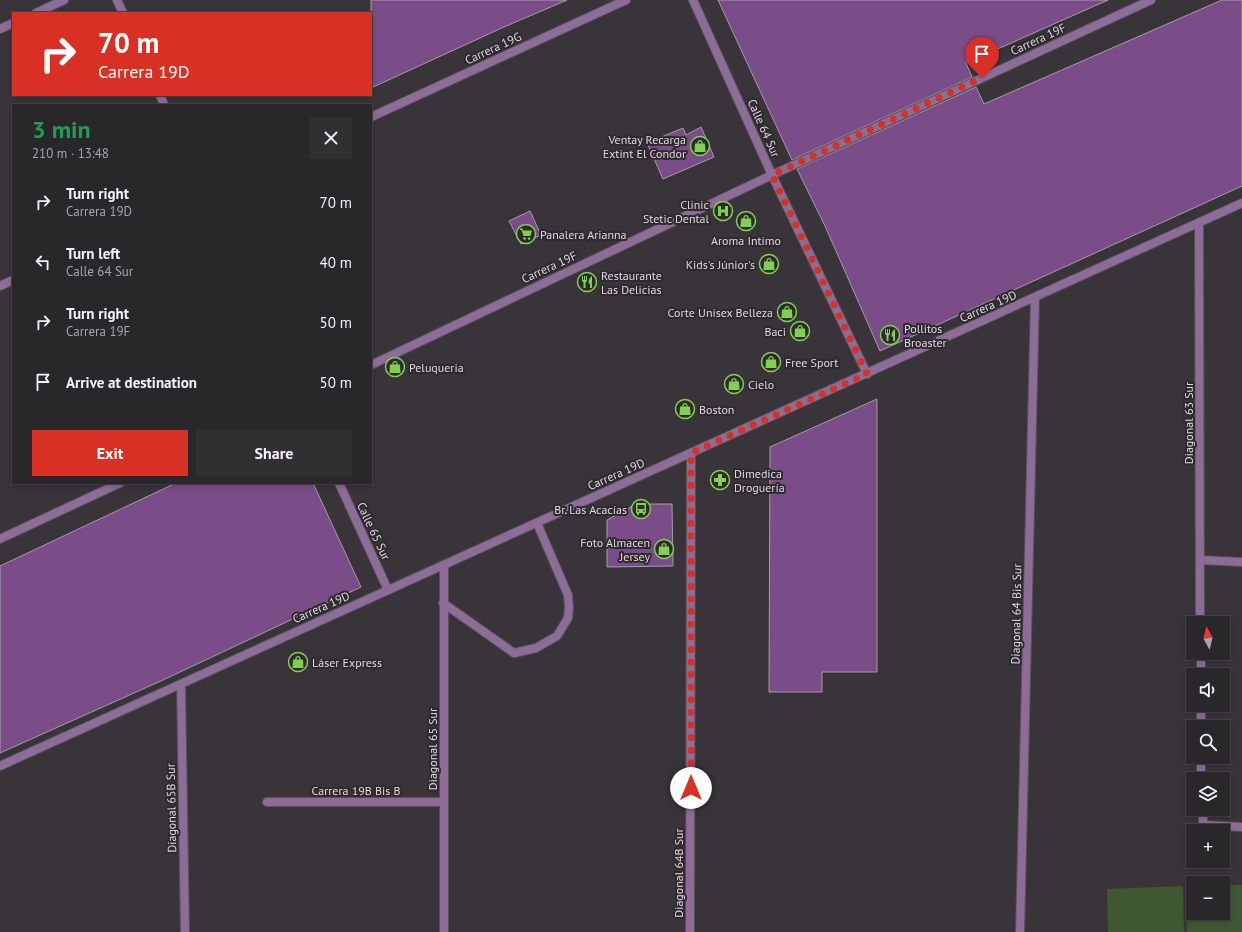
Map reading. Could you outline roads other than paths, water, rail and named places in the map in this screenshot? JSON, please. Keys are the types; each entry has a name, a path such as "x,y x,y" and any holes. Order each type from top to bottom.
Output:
{"street":[{"path":"38,12 64,0"},
{"path":"117,0 123,12"},
{"name":"Carrera 19G","path":"372,117 626,0"},
{"name":"Calle 64 Sur","path":"693,0 772,175 867,374"},
{"name":"Carrera 19F","path":"372,365 772,175 1151,0"},
{"path":"0,29 12,23"},
{"name":"Carrera 19D","path":"0,766 1242,203"},
{"name":"Diagonal 63 Sur","path":"1199,223 1200,616"},
{"path":"0,286 12,280"},
{"name":"Diagonal 64 Bis Sur","path":"1020,932 1035,297"},
{"name":"Diagonal 64B Sur","path":"690,932 691,453"},
{"path":"0,539 118,484"},
{"name":"Calle 65 Sur","path":"339,484 388,590"},
{"path":"444,604 514,653 536,648 557,636 568,618 568,595 537,523"},
{"path":"1200,560 1242,562"},
{"name":"Diagonal 65 Sur","path":"444,565 444,932"},
{"name":"Diagonal 65B Sur","path":"181,684 185,932"},
{"name":"Carrera 19B Bis B","path":"267,802 444,802"},
{"path":"1203,816 1203,825 1242,827"}],"place":[{"name":"Ventay Recarga Extint El Condor","path":"700,146"},
{"name":"Clinic Stetic Dental","path":"723,211"},
{"name":"Aroma Intimo","path":"746,221"},
{"name":"Panalera Arianna","path":"526,234"},
{"name":"Kids's Júnior's","path":"769,264"},
{"name":"Restaurante Las Delicias","path":"587,282"},
{"name":"Corte Unisex Belleza","path":"787,312"},
{"name":"Baci","path":"800,331"},
{"name":"Pollitos Broaster","path":"890,335"},
{"name":"Free Sport","path":"771,362"},
{"name":"Peluqueria","path":"395,367"},
{"name":"Cielo","path":"734,384"},
{"name":"Boston","path":"685,409"},
{"name":"Dimedica Droguería","path":"720,480"},
{"name":"Br. Las Acacías","path":"641,509"},
{"name":"Foto Almacen Jersey","path":"664,549"},
{"name":"Láser Express","path":"298,662"}]}
